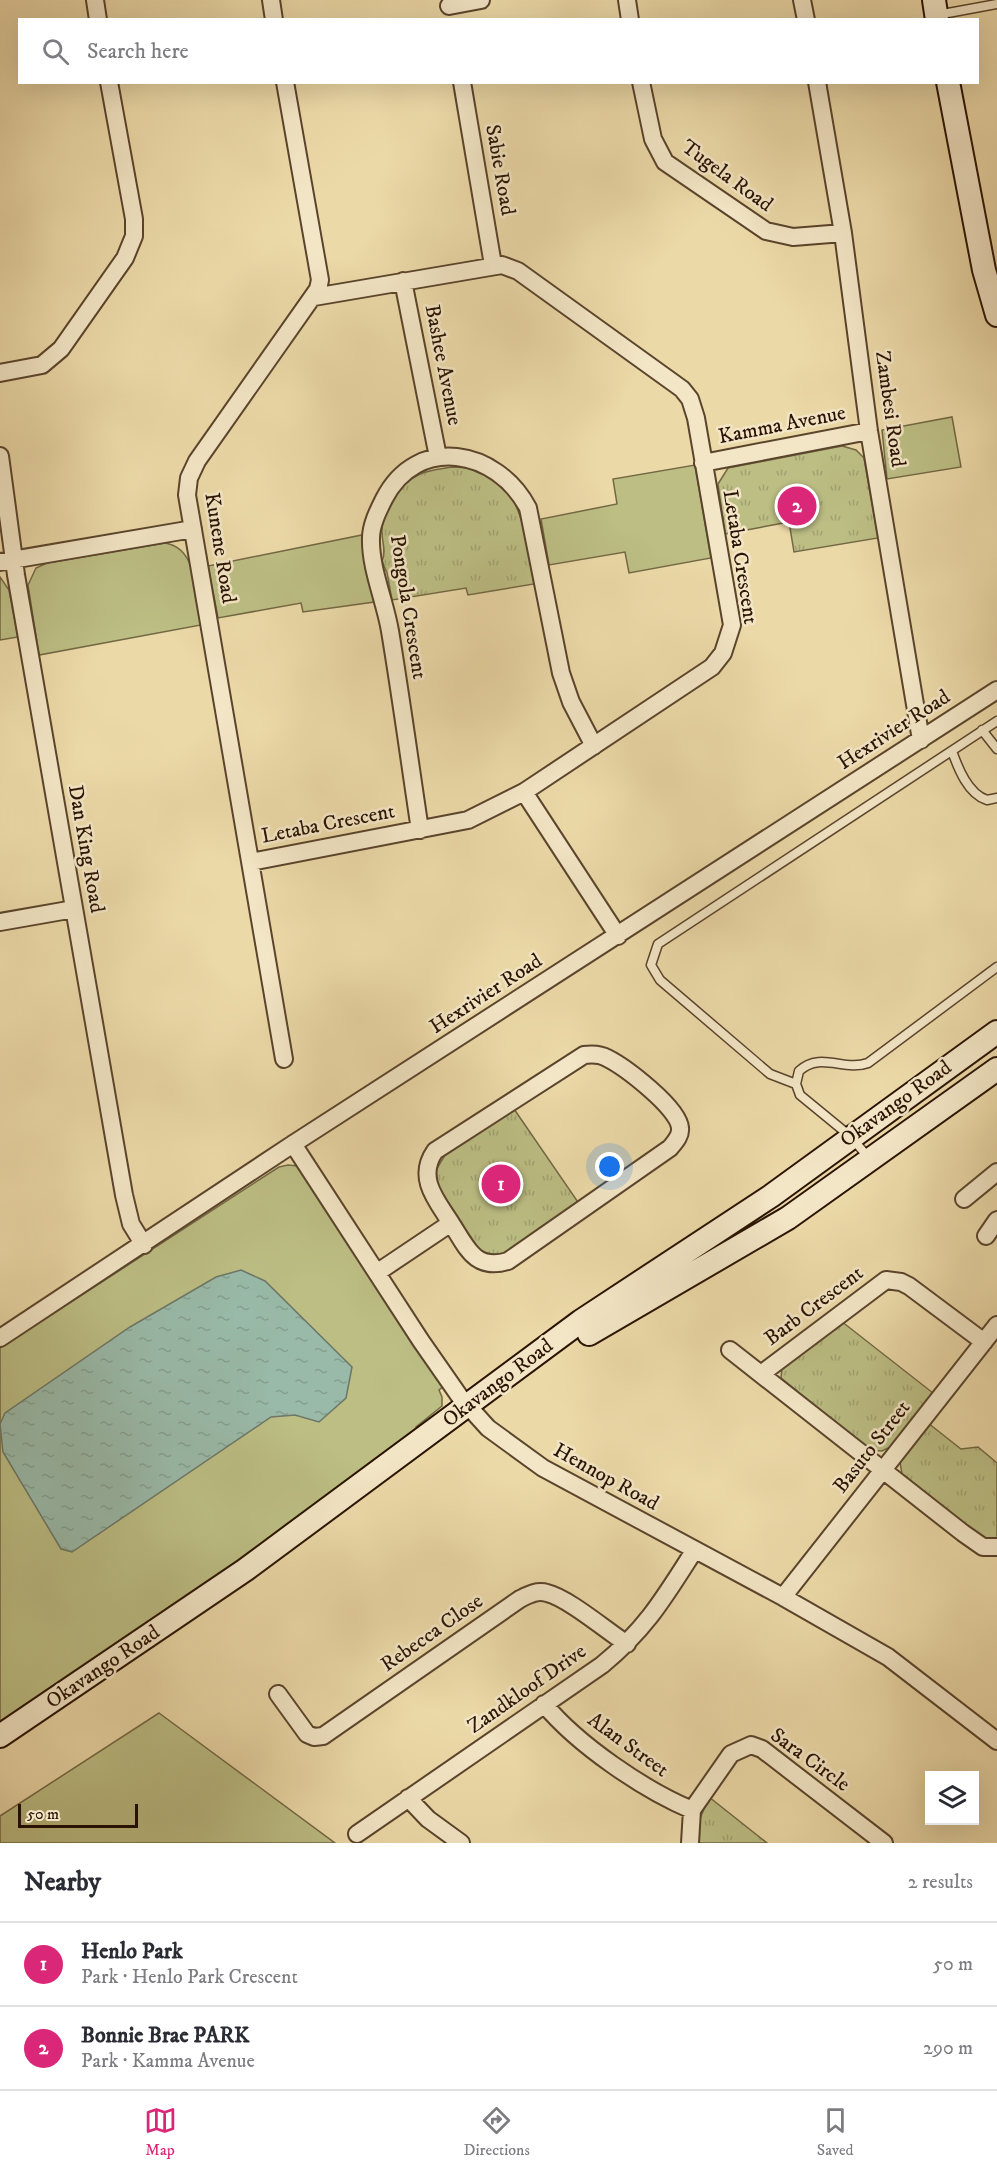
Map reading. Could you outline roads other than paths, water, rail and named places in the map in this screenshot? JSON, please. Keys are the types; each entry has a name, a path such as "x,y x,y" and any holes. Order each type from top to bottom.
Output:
{"main road":[{"path":"948,84 977,236 997,315"},
{"name":"Okavango Road","path":"0,1747 191,1618 472,1412 581,1321 771,1196 850,1136 997,1032"},
{"name":"Okavango Road","path":"0,1736 596,1329 788,1218 997,1069"}],"street":[{"path":"95,0 98,18"},
{"path":"271,0 274,18"},
{"path":"449,8 481,0"},
{"path":"627,0 630,18"},
{"path":"802,0 806,18"},
{"path":"0,373 34,367 55,355 125,258 134,236 134,219 110,84"},
{"name":"Kunene Road","path":"285,84 320,280 314,297 192,470 187,495 285,1059"},
{"name":"Sabie Road","path":"462,84 493,265"},
{"name":"Tugela Road","path":"641,84 653,139 666,162 766,231 793,237 843,233"},
{"name":"Zambesi Road","path":"817,84 843,233 869,431 921,740"},
{"name":"Letaba Crescent","path":"251,862 468,820 524,792 712,667 727,645 732,625 692,404 682,389 518,271 502,264 314,297"},
{"name":"Bashee Avenue","path":"403,281 438,457"},
{"name":"Kamma Avenue","path":"703,463 869,431"},
{"name":"Dan King Road","path":"0,456 7,561 74,909 124,1195 131,1224 144,1245"},
{"name":"Pongola Crescent","path":"420,830 389,629 371,537 376,515 391,486 408,468 438,457 464,457 486,465 520,493 528,508 561,673 571,702 594,746"},
{"path":"7,561 193,529"},
{"name":"Hexrivier Road","path":"0,1338 144,1245 293,1144 997,690"},
{"path":"524,792 618,936"},
{"path":"0,922 74,909"},
{"path":"584,1055 608,1058 662,1101 678,1119 681,1129 678,1139 670,1148 508,1261 490,1264 479,1262 451,1223 429,1189 426,1177 429,1159 435,1151 584,1055"},
{"name":"Hennop Road","path":"293,1144 472,1412 543,1468 783,1597 888,1657 997,1741"},
{"path":"964,1199 997,1172"},
{"path":"986,1236 997,1220"},
{"path":"378,1272 451,1223"},
{"name":"Barb Crescent","path":"761,1374 886,1280 901,1282 909,1286 984,1342"},
{"name":"Basuto Street","path":"783,1597 997,1325"},
{"name":"Barb Crescent","path":"730,1350 978,1544 988,1548 997,1547"},
{"name":"Zandkloof Drive","path":"357,1834 602,1665 645,1626 694,1551"},
{"name":"Rebecca Close","path":"278,1694 307,1734 314,1737 323,1736 520,1599 537,1592 547,1593 561,1600 627,1644"},
{"name":"Alan Street","path":"544,1704 569,1729 626,1773 662,1798 692,1810"},
{"name":"Sara Circle","path":"692,1810 731,1754 752,1745 762,1749 884,1843"},
{"path":"408,1798 428,1819 460,1843"},
{"path":"690,1843 692,1810"}],"lane":[{"path":"936,12 997,5"},
{"path":"796,1084 770,1074 660,980 651,965 658,944 997,721"},
{"path":"982,730 997,749"},
{"path":"952,751 958,767 972,790 987,800 997,798"},
{"path":"870,1159 850,1136 800,1095 796,1084 799,1071 810,1063 821,1060 857,1066 868,1063 997,967"}],"water":[{"path":"241,1270 265,1281 352,1367 346,1398 319,1422 295,1415 271,1417 72,1552 61,1549 3,1452 0,1424 5,1413 130,1327 216,1277"}],"place":[{"name":"Bonnie Brae PARK","path":"797,506"},
{"name":"Henlo Park","path":"501,1184"}]}
